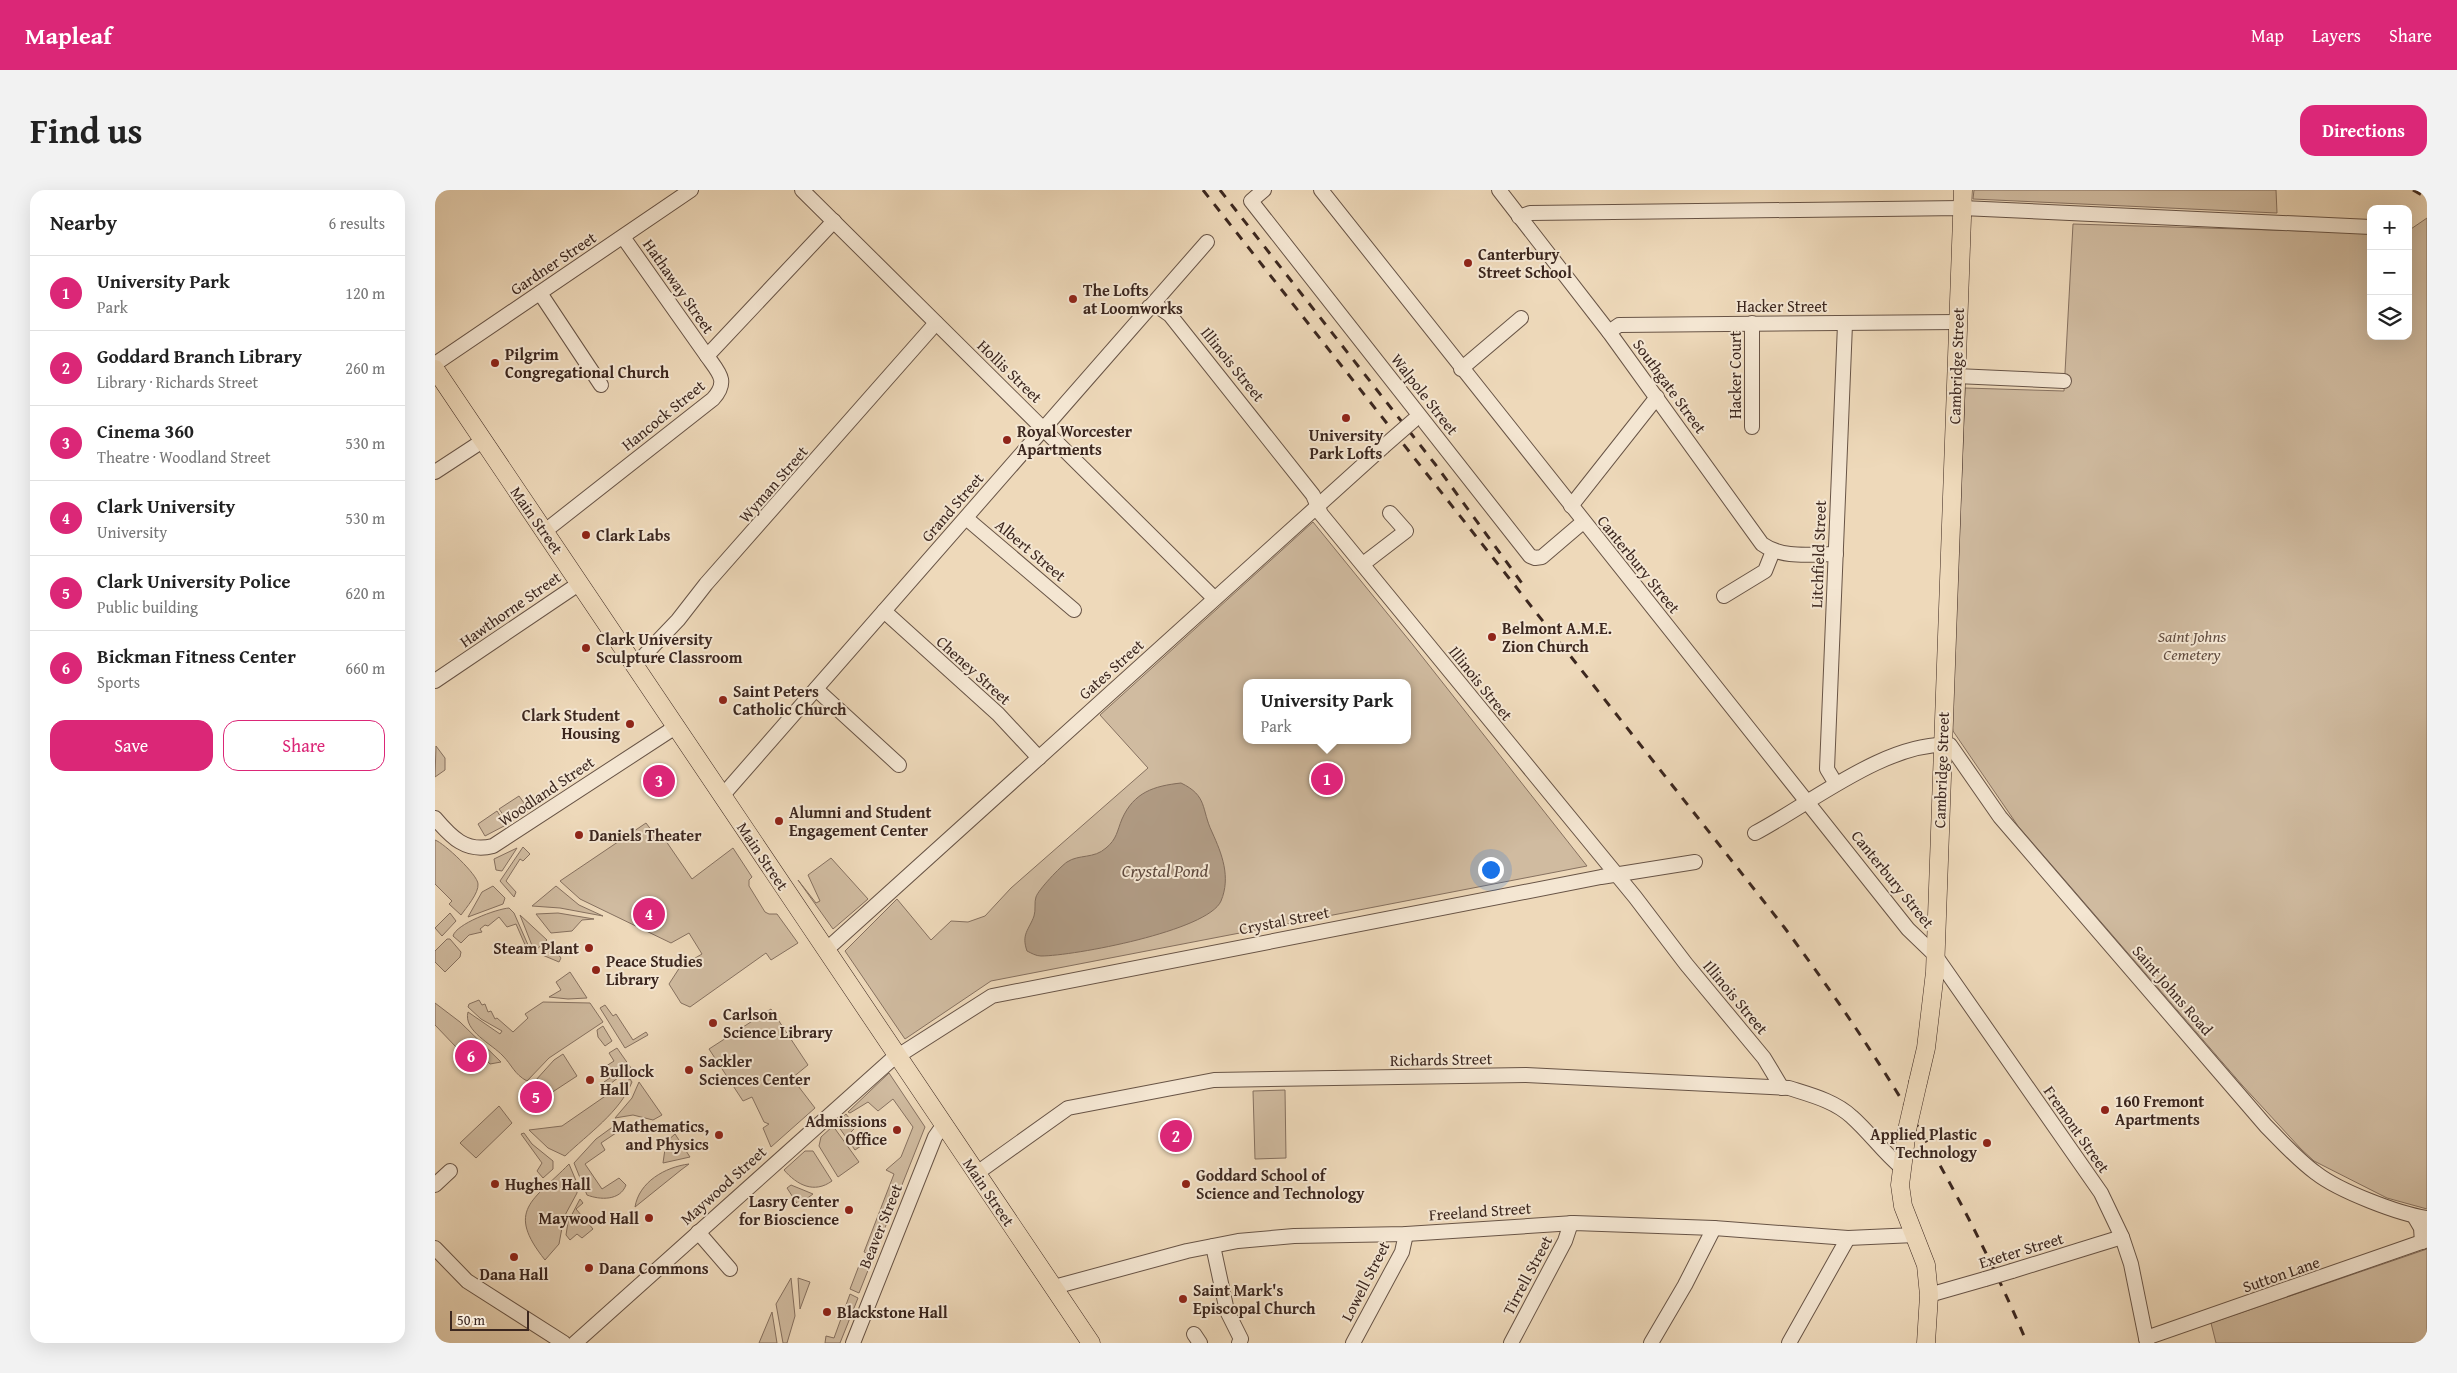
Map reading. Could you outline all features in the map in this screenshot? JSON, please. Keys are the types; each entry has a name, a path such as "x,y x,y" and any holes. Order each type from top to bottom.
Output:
{"main road":[{"name":"Cambridge Street","path":"1926,1343 1929,1295 1926,1265 1903,1206 1901,1167 1907,1130 1927,1048 1933,998 1963,190"},
{"name":"Main Street","path":"435,369 1091,1343"}],"street":[{"name":"Gardner Street","path":"435,364 691,190"},
{"name":"Hollis Street","path":"803,190 1214,598"},
{"name":"Walpole Street","path":"1264,190 1251,201 1416,417 1530,556 1535,558 1542,557 1583,522"},
{"name":"Canterbury Street","path":"1321,190 1461,369 1908,929 1935,955"},
{"name":"Southgate Street","path":"1499,190 1609,332 1762,544 1773,551"},
{"path":"1519,217 1530,212 1962,208 2367,226"},
{"name":"Hancock Street","path":"545,531 721,390 722,383 707,356 834,221"},
{"name":"Hathaway Street","path":"623,237 707,356"},
{"name":"Grand Street","path":"723,795 1207,242"},
{"path":"540,293 601,385"},
{"name":"Illinois Street","path":"1149,307 1160,308 1170,315 1198,348 1313,494 1321,514 1764,1058 1783,1088"},
{"path":"1461,369 1521,318"},
{"name":"Hacker Street","path":"1609,332 1619,325 1958,322"},
{"name":"Wyman Street","path":"635,665 678,620 706,584 935,323"},
{"name":"Hacker Court","path":"1752,323 1752,427"},
{"name":"Litchfield Street","path":"1835,784 1827,768 1845,324"},
{"path":"1956,376 2065,382"},
{"path":"1571,506 1657,397"},
{"name":"Gates Street","path":"826,950 1317,504 1416,417"},
{"path":"435,472 484,440"},
{"path":"1363,564 1406,531 1390,513"},
{"name":"Albert Street","path":"966,518 1074,610"},
{"path":"1724,596 1765,571 1773,551 1789,554 1836,554"},
{"name":"Hawthorne Street","path":"435,681 580,582"},
{"name":"Cheney Street","path":"883,611 998,714 1039,758"},
{"path":"816,689 899,765"},
{"name":"Woodland Street","path":"435,818 448,833 465,846 474,848 493,846 677,726"},
{"path":"1755,833 1835,784 1904,752 1927,745 1941,745"},
{"name":"Saint Johns Road","path":"1941,745 1950,745 2000,818 2266,1126 2300,1161 2318,1175 2393,1210 2421,1217 2421,1228 2425,1241"},
{"name":"Crystal Street","path":"897,1056 992,996 1615,874 1695,862"},
{"name":"Fremont Street","path":"1935,955 2101,1193 2122,1237 2131,1264 2147,1341"},
{"name":"Maywood Street","path":"575,1343 856,1089 897,1056"},
{"name":"Richards Street","path":"977,1172 1068,1108 1214,1080 1526,1075 1783,1088 1811,1095 1839,1107 1851,1116 1885,1155 1901,1167"},
{"name":"Beaver Street","path":"853,1343 935,1137 944,1124"},
{"path":"435,1185 450,1171"},
{"name":"Freeland Street","path":"1054,1287 1162,1257 1213,1246 1294,1236 1406,1234 1571,1223 1714,1228 1848,1238 1915,1235"},
{"name":"Tirrell Street","path":"1511,1343 1565,1240 1571,1223"},
{"path":"1651,1343 1685,1285 1714,1228"},
{"path":"698,1232 730,1269"},
{"name":"Lowell Street","path":"1353,1343 1402,1252 1406,1234"},
{"name":"Exeter Street","path":"1929,1295 2122,1237"},
{"path":"1789,1343 1848,1238"},
{"name":"Sutton Lane","path":"2147,1341 2425,1241"},
{"path":"1213,1246 1227,1311 1241,1339 1239,1343"},
{"path":"435,1248 467,1281 564,1343"}],"green space":[{"path":"1974,190 2276,190 2277,213 1973,199"},
{"name":"Saint Johns Cemetery","path":"2427,218 2427,1209 2387,1198 2314,1161 2301,1149 2242,1085 2018,826 1953,731 1952,725 1965,388 2064,391 2073,224 2367,233 2367,340 2412,340 2412,228"},
{"path":"1313,522 1413,645 1587,866 991,981 905,1039 845,951 897,899 931,940 951,921 968,922 985,916 1011,888 1148,768 1100,715"},
{"path":"436,746 445,758 445,770 435,777"},
{"path":"519,796 529,810 509,823 499,809"},
{"path":"497,811 506,825 485,836 478,824"},
{"path":"646,823 652,831 657,828 692,879 733,848 752,877 749,880 749,886 765,912 777,914 798,943 771,960 766,953 690,1007 681,1003 669,984 680,967 702,954 689,933 671,943 580,899 560,881"},
{"path":"435,840 460,860 477,880 478,888 461,915 449,904 452,901 435,884"},
{"path":"523,847 530,854 523,861 520,859 506,881 516,892 514,897 500,881"},
{"path":"517,848 502,871 496,870 494,859"},
{"path":"831,858 868,899 833,929 798,880 816,903 820,901 808,875"},
{"path":"493,886 505,898 503,904 468,917 482,892"},
{"path":"556,886 579,905 603,916 560,908 532,906"},
{"path":"509,908 514,913 532,954 526,947 516,924 507,927 499,917 488,926 485,925 480,929 482,932 469,935 461,943 453,936 456,931 469,922 486,914"},
{"path":"450,913 456,921 442,936 435,928"},
{"path":"558,913 594,919 582,920 572,931 551,933 536,914"},
{"path":"520,915 547,940 536,950 533,948"},
{"path":"447,939 450,939 461,952 460,957 445,972 435,962 435,951"},
{"path":"550,944 561,958 559,962 540,954"},
{"path":"570,972 587,998 549,997 561,990 556,982"},
{"path":"479,1000 482,1005 485,1004 488,1012 491,1011 495,1019 497,1018 513,1032 528,1018 525,1014 543,1002 590,1003 603,1022 549,1058 527,1081 519,1075 498,1051 479,1037 470,1025 468,1012 500,1034 502,1031 481,1019 468,1007 469,1004"},
{"path":"435,1003 460,1022 501,1062 490,1064 465,1039 456,1047 435,1025"},
{"path":"605,1005 613,1016 616,1014 633,1040 646,1032 648,1035 625,1048 600,1008"},
{"path":"771,1009 808,1065 792,1078 815,1108 771,1147 763,1128 769,1124 764,1122 752,1097 743,1101 709,1049"},
{"path":"603,1026 612,1041 605,1046 598,1037 597,1030"},
{"path":"617,1048 631,1068 606,1087 604,1082 610,1078 603,1068 614,1061 609,1053"},
{"path":"563,1054 577,1076 551,1093 543,1082 538,1085 535,1081 554,1060"},
{"path":"889,1073 925,1127 859,1293 850,1289 860,1263 863,1263 867,1253 864,1252 894,1174 886,1170 901,1157 913,1127 893,1099 878,1111 868,1102 850,1113 848,1112"},
{"path":"630,1079 632,1082 627,1093 612,1113 565,1156 548,1148 529,1130 562,1126"},
{"path":"639,1082 662,1115 653,1120 633,1115 615,1118 632,1098"},
{"path":"1285,1090 1286,1158 1255,1159 1253,1091"},
{"path":"499,1106 512,1123 476,1158 460,1143"},
{"path":"846,1114 856,1127 850,1133 861,1146 855,1150 836,1123"},
{"path":"618,1123 622,1129 601,1143 605,1150 585,1164 602,1189 619,1178 626,1185 614,1197 598,1198 587,1195 574,1163 596,1139"},
{"path":"833,1126 859,1162 838,1177 819,1146 821,1137"},
{"path":"524,1133 532,1144 553,1161 553,1169 543,1178 537,1171 542,1163 521,1134"},
{"path":"675,1134 690,1157 663,1163 666,1142"},
{"path":"805,1151 813,1151 832,1181 819,1187 806,1186 794,1180 784,1170"},
{"path":"569,1164 577,1183 577,1193 564,1217 559,1244 545,1260 533,1243 527,1229 526,1217 535,1197"},
{"path":"689,1164 635,1207 637,1198 642,1190 655,1177 671,1168"},
{"path":"791,1185 813,1194 798,1205 787,1188"},
{"path":"580,1199 583,1203 576,1209 593,1229 582,1238 577,1234 570,1240 566,1235 568,1222"},
{"path":"2427,1249 2427,1343 2216,1343 2211,1323"},
{"path":"791,1278 795,1316 787,1343 783,1343 776,1304"},
{"path":"798,1278 810,1282 800,1309"},
{"path":"850,1294 858,1298 840,1343 825,1343 826,1336 834,1338"},
{"path":"772,1312 777,1343 759,1343"}],"water":[{"name":"Crystal Pond","path":"1181,783 1190,788 1200,798 1224,866 1224,892 1221,901 1211,912 1167,932 1109,947 1039,956 1027,951 1025,936 1034,916 1036,897 1050,878 1067,862 1076,858 1097,854 1110,845 1132,802 1146,792 1162,786"}],"railway":[{"path":"1203,190 1784,927 1820,976 1887,1076 1948,1180 1976,1233 2027,1343"},
{"path":"1220,190 1435,464 1524,586"},
{"path":"2413,190 2427,198"}],"place":[{"name":"Canterbury Street School","path":"1468,263"},
{"name":"The Lofts at Loomworks","path":"1073,299"},
{"name":"Pilgrim Congregational Church","path":"495,363"},
{"name":"University Park Lofts","path":"1346,418"},
{"name":"Royal Worcester Apartments","path":"1007,440"},
{"name":"Clark Labs","path":"586,535"},
{"name":"Belmont A.M.E. Zion Church","path":"1492,637"},
{"name":"Clark University Sculpture Classroom","path":"586,648"},
{"name":"Saint Peters Catholic Church","path":"723,700"},
{"name":"Clark Student Housing","path":"630,724"},
{"name":"University Park","path":"1327,779"},
{"name":"Cinema 360","path":"659,781"},
{"name":"Alumni and Student Engagement Center","path":"779,821"},
{"name":"Daniels Theater","path":"579,835"},
{"name":"Clark University","path":"649,914"},
{"name":"Steam Plant","path":"589,948"},
{"name":"Peace Studies Library","path":"596,970"},
{"name":"Carlson Science Library","path":"713,1023"},
{"name":"Bickman Fitness Center","path":"471,1056"},
{"name":"Sackler Sciences Center","path":"689,1070"},
{"name":"Bullock Hall","path":"590,1080"},
{"name":"Clark University Police","path":"536,1097"},
{"name":"160 Fremont Apartments","path":"2105,1110"},
{"name":"Admissions Office","path":"897,1130"},
{"name":"Mathematics, and Physics","path":"719,1135"},
{"name":"Goddard Branch Library","path":"1176,1136"},
{"name":"Applied Plastic Technology","path":"1987,1143"},
{"name":"Hughes Hall","path":"495,1184"},
{"name":"Goddard School of Science and Technology","path":"1186,1184"},
{"name":"Lasry Center for Bioscience","path":"849,1210"},
{"name":"Maywood Hall","path":"649,1218"},
{"name":"Dana Hall","path":"514,1257"},
{"name":"Dana Commons","path":"589,1268"},
{"name":"Saint Mark's Episcopal Church","path":"1183,1299"},
{"name":"Blackstone Hall","path":"827,1312"}]}
